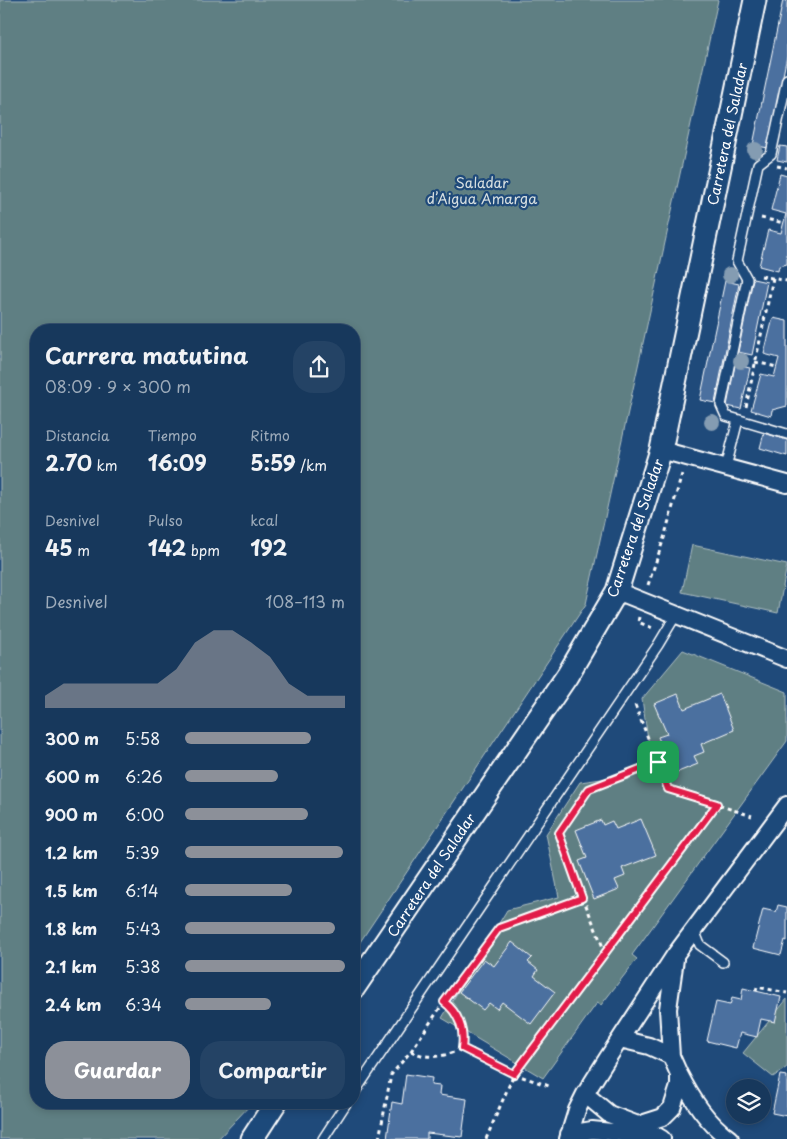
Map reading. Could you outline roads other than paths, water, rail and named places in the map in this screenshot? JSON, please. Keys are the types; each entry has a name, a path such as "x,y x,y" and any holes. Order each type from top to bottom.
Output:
{"street":[{"name":"Carretera del Saladar","path":"360,979 567,676 616,591 661,450 755,0"},
{"path":"661,450 787,484"},
{"path":"616,591 787,659"},
{"path":"568,1136 584,1094 620,1039 676,955 787,805"},
{"path":"676,955 668,1009 670,1056 689,1093 704,1115 730,1139"},
{"path":"620,1039 649,1046 670,1056"},
{"path":"638,1125 663,1117 672,1108 680,1086 679,1074"},
{"path":"584,1094 609,1114 638,1125 662,1139"},
{"path":"252,1139 271,1109"},
{"path":"568,1136 592,1130 620,1133 647,1139"}],"lane":[{"path":"787,80 771,154 758,164 737,261 747,279 721,404 726,416 787,434"},
{"path":"726,467 740,421"},
{"path":"360,1084 676,615"},
{"path":"694,930 700,945 724,962"},
{"path":"323,1139 343,1109"}],"park label":[{"name":"Saladar d’Aigua Amarga","path":"482,190"}]}
